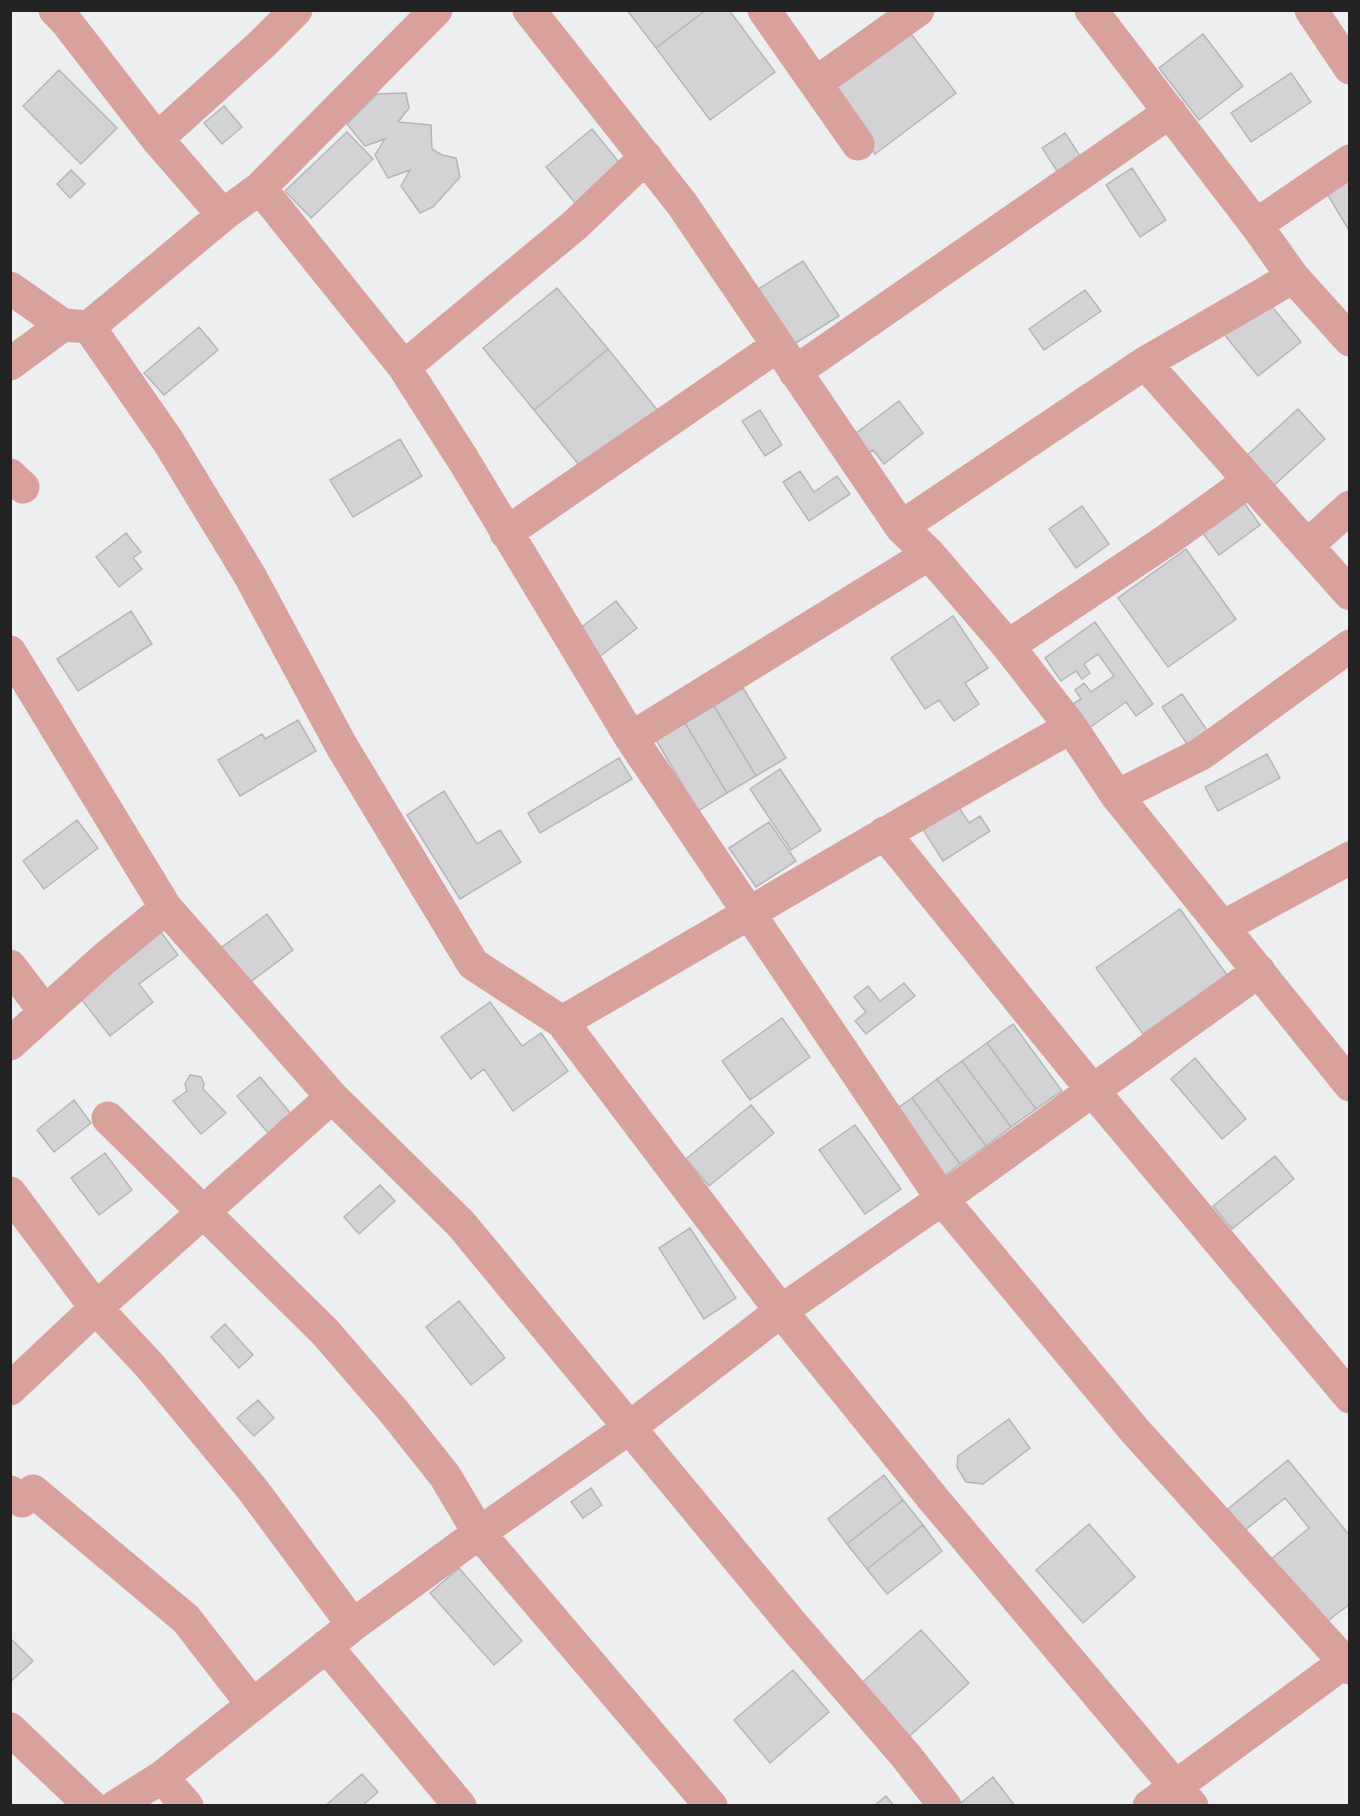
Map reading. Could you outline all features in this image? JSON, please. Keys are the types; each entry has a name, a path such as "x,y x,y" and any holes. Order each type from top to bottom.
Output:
{"street":[{"path":"157,139 296,10"},
{"path":"10,364 76,326 260,188 436,10"},
{"path":"529,10 682,204 901,527 929,554 1008,646 1071,727 1117,796 1350,1085"},
{"path":"764,10 858,144"},
{"path":"816,83 918,10"},
{"path":"1091,10 1256,225 1293,277 1350,340"},
{"path":"1311,10 1350,68"},
{"path":"65,14 157,139 223,215"},
{"path":"795,372 1170,112"},
{"path":"404,367 574,225 646,157"},
{"path":"1256,225 1350,161"},
{"path":"260,188 404,367 632,738 942,1199 1136,1432 1348,1663 1184,1795 1149,1806"},
{"path":"901,527 1145,363 1293,277"},
{"path":"10,288 76,326 168,441 250,576 341,746 473,964 562,1022 781,1311 935,1501 1184,1795"},
{"path":"507,533 777,346"},
{"path":"1145,363 1350,594"},
{"path":"1008,646 1167,540 1249,481"},
{"path":"1306,546 1350,507"},
{"path":"632,738 929,554"},
{"path":"1117,796 1201,754 1350,646"},
{"path":"10,652 166,908 332,1097 461,1224 791,1623 906,1756 945,1806"},
{"path":"562,1022 884,833 1071,727"},
{"path":"884,833 1093,1090 1350,1397"},
{"path":"1223,927 1350,858"},
{"path":"10,1044 105,958 166,908"},
{"path":"10,966 45,1012"},
{"path":"116,1806 162,1777 353,1625 478,1533 629,1428 781,1311 942,1199 1259,971"},
{"path":"10,1389 96,1308 332,1097"},
{"path":"108,1118 325,1332 395,1413 445,1476 478,1533 711,1806"},
{"path":"16,1214 96,1308 150,1366 253,1490 353,1625"},
{"path":"10,1492 22,1501 33,1491 186,1619 252,1704"},
{"path":"326,1646 460,1806"},
{"path":"14,1738 91,1806"},
{"path":"162,1777 187,1806"}],"building":[{"path":"627,10 706,10 656,48"},
{"path":"706,10 729,10 775,72 710,120 656,48"},
{"path":"908,30 956,93 875,154 827,90"},
{"path":"1203,34 1243,86 1199,120 1159,68"},
{"path":"59,70 117,128 81,164 23,106"},
{"path":"1291,73 1311,102 1251,142 1231,113"},
{"path":"406,93 409,108 398,122 431,125 432,149 442,155 456,158 460,177 433,207 420,213 401,186 410,170 388,178 375,155 385,139 365,146 347,124 377,94"},
{"path":"224,106 242,127 222,144 204,123"},
{"path":"592,129 626,171 580,209 546,167"},
{"path":"347,132 373,159 311,218 285,191"},
{"path":"1065,133 1082,159 1059,174 1042,148"},
{"path":"1132,168 1166,220 1140,237 1106,185"},
{"path":"71,170 85,184 70,198 57,184"},
{"path":"1350,172 1350,232 1323,187"},
{"path":"803,261 839,316 791,346 755,291"},
{"path":"557,288 608,349 534,410 483,348"},
{"path":"1085,290 1101,311 1044,350 1029,329"},
{"path":"1265,298 1301,342 1258,376 1223,333"},
{"path":"199,327 218,350 164,395 144,373"},
{"path":"608,349 658,411 584,471 534,410"},
{"path":"899,401 923,433 884,464 873,450 865,455 851,437"},
{"path":"1298,409 1325,439 1270,489 1243,459"},
{"path":"760,410 782,445 765,456 742,421"},
{"path":"400,439 422,476 353,517 330,480"},
{"path":"800,471 814,492 837,476 850,494 809,521 783,482"},
{"path":"1243,501 1260,525 1219,555 1202,532"},
{"path":"1082,506 1109,544 1076,568 1049,529"},
{"path":"126,533 141,552 133,558 142,569 119,587 96,557"},
{"path":"1186,549 1236,619 1168,667 1118,598"},
{"path":"616,601 637,628 591,663 570,636"},
{"path":"131,611 152,644 78,691 57,659"},
{"path":"953,616 988,668 965,683 979,704 954,721 939,700 925,709 891,658"},
{"path":"1095,622 1153,704 1136,716 1126,702 1089,728 1073,704 1081,699 1075,690 1084,683 1091,692 1114,676 1098,654 1084,664 1090,673 1082,679 1076,671 1061,681 1045,658"},
{"path":"743,688 786,758 756,776 714,706"},
{"path":"1182,694 1207,730 1187,744 1162,707"},
{"path":"714,706 756,776 727,793 685,723"},
{"path":"298,720 316,751 240,796 218,760 262,734 265,739"},
{"path":"685,723 727,793 698,811 656,740"},
{"path":"1267,754 1280,778 1218,811 1205,787"},
{"path":"619,758 632,779 540,833 528,813"},
{"path":"780,769 821,830 791,850 750,789"},
{"path":"444,791 477,844 500,830 521,862 460,899 407,815"},
{"path":"958,806 969,823 980,816 990,831 943,861 922,828"},
{"path":"77,820 98,848 44,889 23,861"},
{"path":"769,822 796,861 756,887 729,848"},
{"path":"1180,909 1227,975 1143,1034 1096,968"},
{"path":"267,914 293,950 241,989 214,953"},
{"path":"160,931 178,955 139,984 153,1002 110,1036 78,995"},
{"path":"904,983 915,996 866,1034 855,1021 866,1012 854,997 868,986 880,1001"},
{"path":"490,1002 522,1046 541,1033 568,1071 513,1111 484,1069 471,1079 441,1037"},
{"path":"782,1018 810,1057 750,1100 722,1061"},
{"path":"1013,1024 1062,1091 1036,1109 987,1043"},
{"path":"987,1043 1036,1109 1011,1127 962,1061"},
{"path":"1195,1058 1246,1119 1222,1139 1171,1079"},
{"path":"962,1061 1011,1127 986,1146 937,1079"},
{"path":"190,1075 201,1077 204,1084 203,1089 226,1113 201,1134 173,1101 187,1091 185,1084"},
{"path":"260,1077 297,1121 274,1140 237,1096"},
{"path":"937,1079 986,1146 960,1164 912,1098"},
{"path":"912,1098 960,1164 935,1183 886,1116"},
{"path":"74,1100 91,1123 54,1152 37,1130"},
{"path":"751,1105 774,1133 709,1186 686,1159"},
{"path":"855,1125 901,1189 865,1214 819,1150"},
{"path":"105,1153 132,1190 99,1215 71,1178"},
{"path":"1275,1156 1294,1179 1232,1229 1213,1206"},
{"path":"380,1185 395,1201 359,1234 344,1217"},
{"path":"690,1228 736,1298 704,1319 659,1248"},
{"path":"459,1301 505,1358 471,1385 426,1327"},
{"path":"225,1324 253,1355 239,1368 211,1337"},
{"path":"258,1400 274,1418 254,1436 237,1418"},
{"path":"1009,1419 1030,1448 983,1484 966,1482 957,1467 958,1456"},
{"path":"1288,1460 1350,1536 1350,1604 1317,1629 1265,1564 1309,1528 1285,1498 1244,1531 1228,1509"},
{"path":"884,1475 903,1500 847,1544 828,1519"},
{"path":"591,1488 602,1505 583,1518 571,1502"},
{"path":"903,1500 923,1525 867,1569 847,1544"},
{"path":"1089,1524 1135,1577 1083,1623 1036,1570"},
{"path":"923,1525 942,1551 887,1594 867,1569"},
{"path":"459,1568 522,1641 494,1665 430,1593"},
{"path":"921,1630 969,1683 905,1740 857,1687"},
{"path":"10,1638 33,1661 10,1682"},
{"path":"793,1670 829,1712 770,1763 734,1720"},
{"path":"362,1774 378,1792 362,1806 325,1806"},
{"path":"993,1777 1015,1806 957,1806"},
{"path":"886,1796 894,1806 874,1806"}]}
